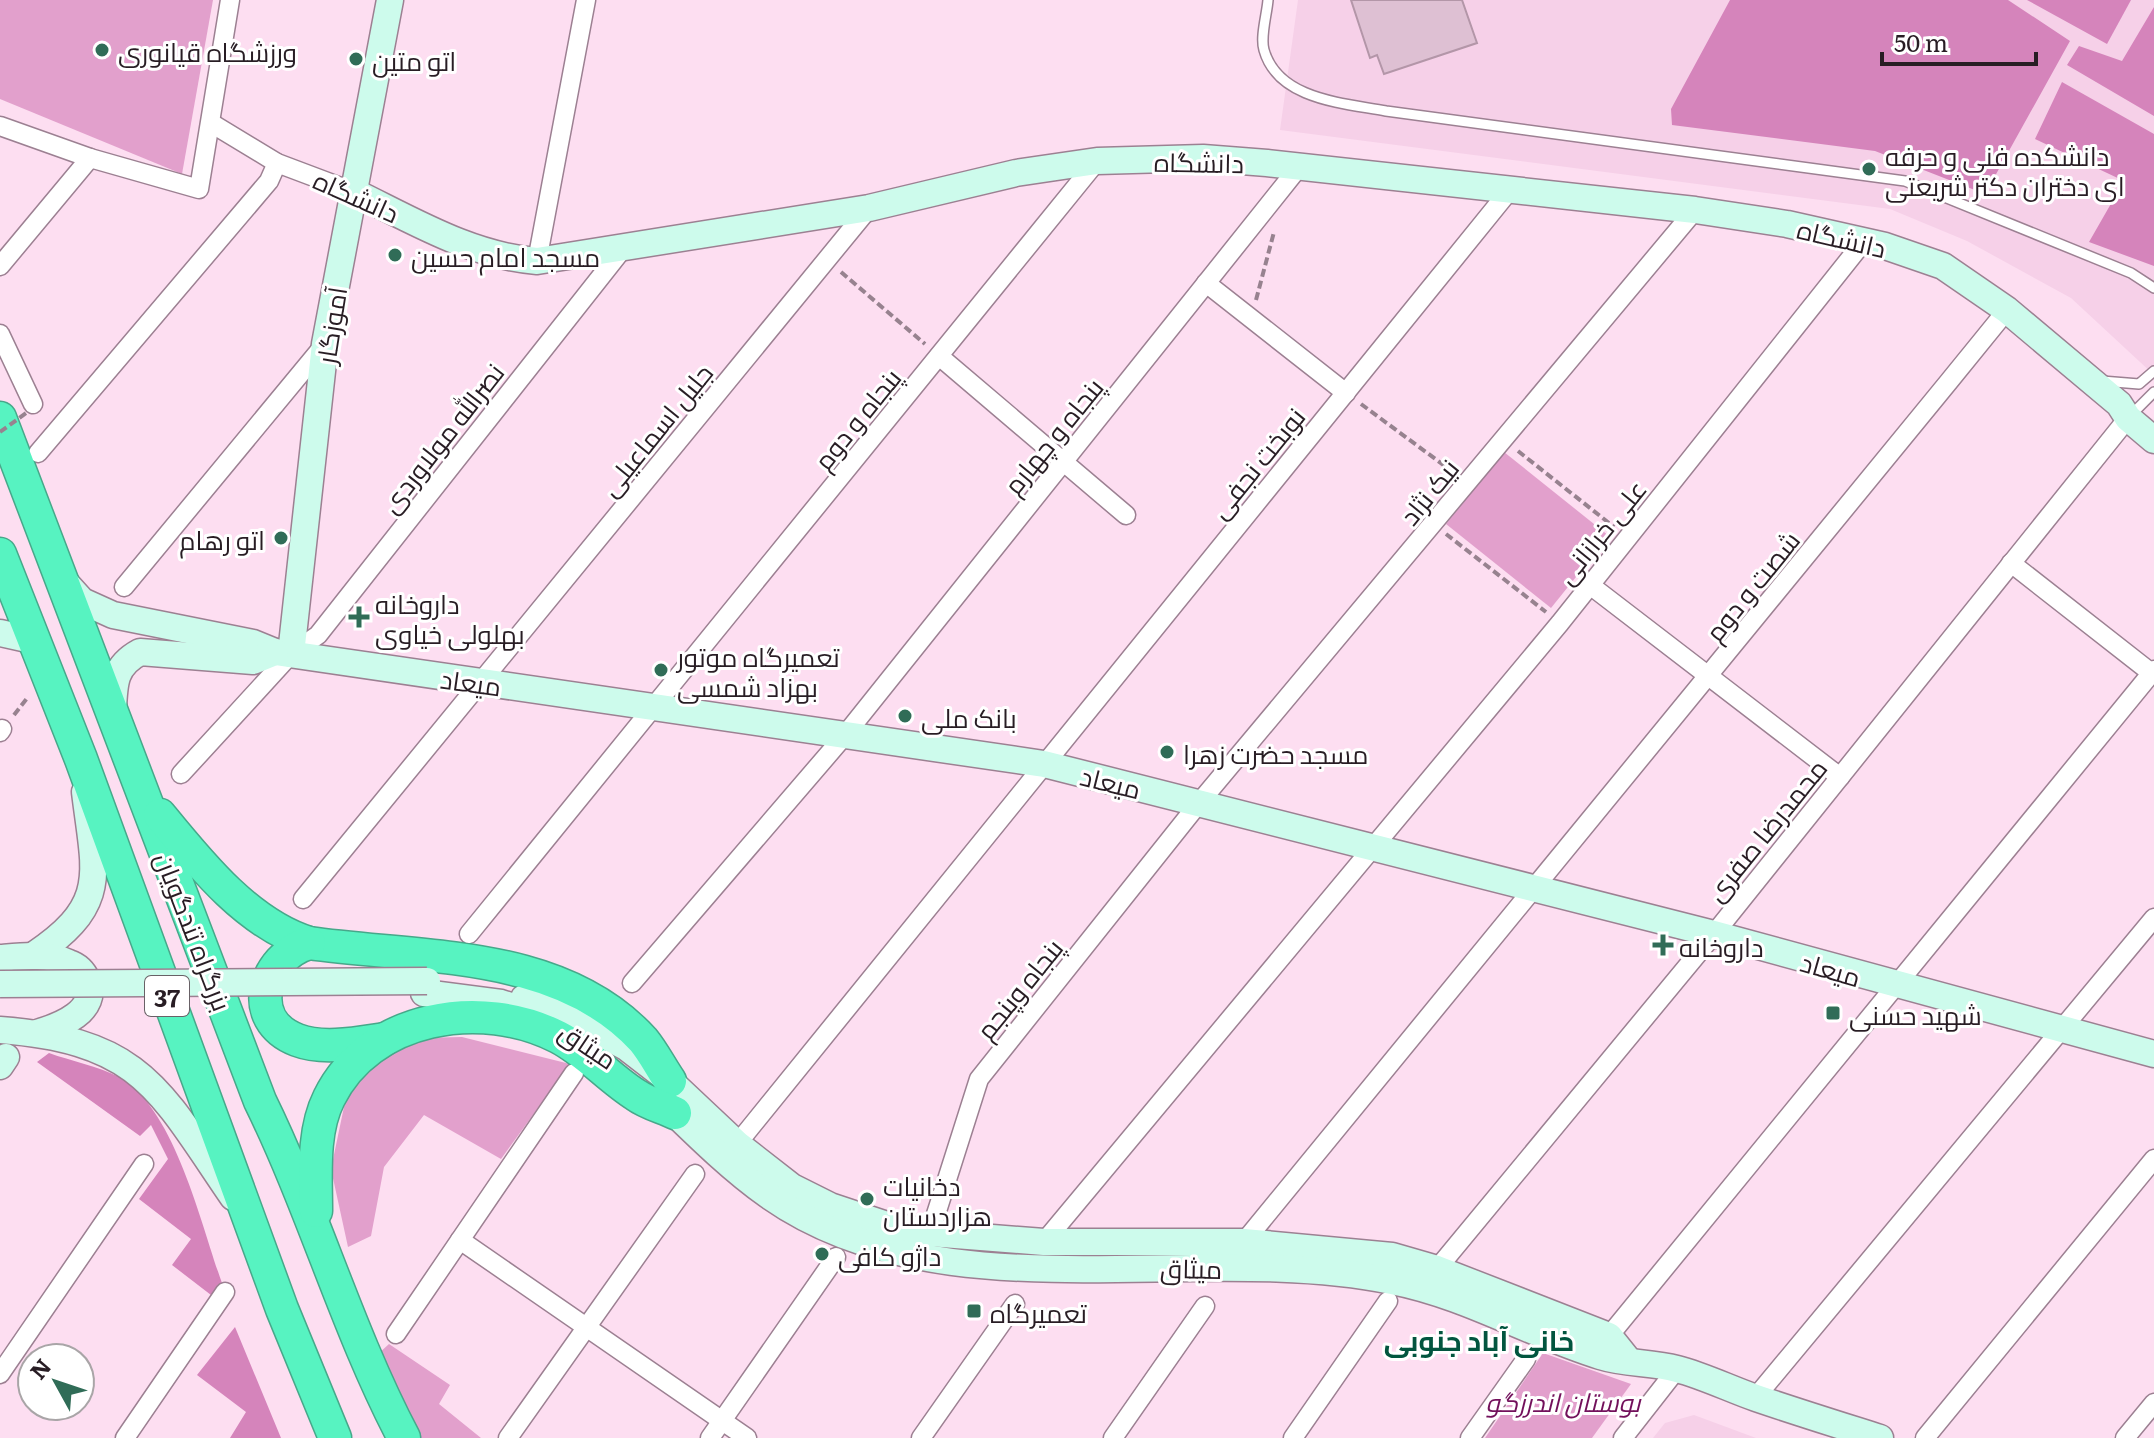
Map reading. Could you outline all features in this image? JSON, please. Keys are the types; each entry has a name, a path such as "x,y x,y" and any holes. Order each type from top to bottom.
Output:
{"highway":[{"name":"بزرگراه تندگویان","path":"21,411 61,578 260,1101 316,1228 375,1379 404,1438"},
{"name":"بزرگراه تندگویان","path":"0,554 81,759 249,1221 335,1438"},
{"path":"145,797 186,847 227,889 285,936 309,943 508,968 558,983 609,1010 644,1041 670,1081"},
{"path":"309,943 293,948 270,972 265,987 272,1019 291,1036 314,1043 348,1044 385,1039"},
{"path":"316,1228 316,1148 329,1098 357,1062 385,1039 421,1022 469,1016 511,1023 557,1037 637,1097 675,1113"}],"street":[{"path":"0,126 90,158 199,189 230,0"},
{"name":"آموزگار","path":"283,653 325,344 390,0"},
{"path":"537,261 586,0"},
{"name":"دانشگاه","path":"211,123 277,163 319,176 476,248 511,259 537,261 869,208 1016,173 1097,161 1203,158 1695,210 1864,241 1943,266 2007,310 2119,404 2128,418 2154,440"},
{"path":"0,266 90,158"},
{"name":"پنجاه و دوم","path":"469,934 656,708 1097,161"},
{"path":"38,453 184,285 269,181 277,163"},
{"name":"پنجاه و چهارم","path":"632,983 845,735 1299,167"},
{"name":"نوبخت نجفی","path":"737,1144 1509,191"},
{"name":"جلیل اسماعیلی","path":"303,899 869,208"},
{"name":"نیک نژاد","path":"1199,803 1695,210"},
{"name":"علی خرازانی","path":"1044,1242 1370,847 1560,623 1864,241"},
{"name":"نصرالله مولاوردی","path":"181,774 283,653 318,635 625,246"},
{"path":"1206,283 1346,393"},
{"name":"شصت و دوم","path":"1244,1242 1529,888 1710,677 2007,310"},
{"path":"0,334 21,411"},
{"path":"124,587 325,344"},
{"path":"939,356 1126,515"},
{"name":"محمدرضا صفری","path":"1433,1279 2128,418"},
{"path":"1629,1361 1609,1336 2153,672 2011,563"},
{"name":"میعاد","path":"61,578 82,601 113,615 253,643 283,653 1044,764 1714,934 1897,987 2154,1054"},
{"path":"1590,585 1840,777"},
{"path":"0,633 32,640"},
{"path":"113,715 114,677 125,660 140,652 253,661 283,653"},
{"path":"34,955 62,937 81,916 92,895 94,866 81,759"},
{"name":"پنجاه وپنجم","path":"930,1233 979,1079 1199,803"},
{"path":"1755,1398 2154,918"},
{"path":"0,958 34,955 73,964 82,971 89,985 88,999 79,1013 64,1025 37,1033"},
{"path":"0,984 427,981 504,992 549,1012"},
{"path":"0,994 424,993 549,1012"},
{"name":"میثاق","path":"549,1012 600,1047 769,1196 834,1231 916,1257 985,1266 1201,1267 1433,1279 1609,1336"},
{"name":"میثاق","path":"549,1012 626,1047 670,1081 737,1144 792,1187 830,1206 884,1224 930,1233 1044,1242 1244,1242 1392,1256 1433,1279 1603,1357 1677,1369 1880,1438"},
{"path":"0,1030 37,1033 96,1047 132,1066 166,1099 249,1221"},
{"path":"396,1334 574,1073"},
{"path":"1925,1438 2154,1159"},
{"path":"0,1374 144,1164"},
{"path":"508,1438 695,1174"},
{"path":"460,1240 747,1438"},
{"path":"710,1438 836,1257"},
{"path":"125,1438 225,1292"},
{"path":"1293,1438 1388,1301"},
{"path":"921,1438 1015,1304"},
{"path":"1113,1438 1205,1306"},
{"path":"1470,1438 1526,1359"},
{"path":"1623,1438 1677,1369"},
{"path":"2125,1438 2154,1403"}],"lane":[{"path":"1268,0 1263,48 1278,77 1314,96 1386,111 1905,181 2131,273 2154,288"},
{"path":"2088,379 2139,384 2154,371"},
{"path":"2128,418 2154,392"}],"path":[{"path":"1251,318 1274,229"},
{"path":"827,260 939,356"},
{"path":"1346,393 1467,483"},
{"path":"0,432 21,411"},
{"path":"1503,439 1628,537"},
{"path":"1434,525 1560,623"},
{"path":"1,730 46,674"}],"shaded area":[{"name":"دانشکده فنی و حرفه ای دختران دکتر شریعتی","path":"1298,0 2154,0 2154,375 2071,298 1967,241 1890,209 1280,130"},
{"path":"1730,0 2008,0 2070,41 1985,194 1875,151 1672,125 1671,109"},
{"path":"2027,0 2131,0 2107,44"},
{"path":"2154,7 2154,116 2067,65 2079,46 2122,61"},
{"path":"2062,82 2154,134 2154,266 2089,242 2124,181 2035,139"},
{"path":"49,1053 119,1077 139,1092 156,1114 184,1170 222,1283 211,1295 172,1265 191,1239 139,1199 168,1159 151,1125 140,1136 37,1062"},
{"path":"235,1327 281,1438 230,1438 246,1412 197,1375"},
{"path":"1694,1415 1756,1438 1653,1438 1665,1423"}],"green space":[{"name":"ورزشگاه قیانوری","path":"0,0 213,0 182,174 0,99"},
{"path":"1504,452 1609,536 1551,608 1446,524"},
{"path":"462,1037 570,1064 501,1159 424,1115 384,1167 371,1236 348,1247 331,1169 345,1102 376,1060 419,1038"},
{"path":"389,1344 450,1385 439,1404 481,1438 420,1438 377,1355"},
{"name":"بوستان اندرزگو","path":"1543,1353 1631,1384 1592,1438 1485,1438"}],"building":[{"path":"1351,0 1462,0 1477,43 1384,74 1377,55 1370,58"}],"place":[{"name":"ورزشگاه قیانوری","path":"102,50"},
{"name":"اتو متین","path":"356,59"},
{"name":"دانشکده فنی و حرفه ای دختران دکتر شریعتی","path":"1869,169"},
{"name":"مسجد امام حسین","path":"395,255"},
{"name":"اتو رهام","path":"281,538"},
{"name":"داروخانه بهلولی خیاوی","path":"359,617"},
{"name":"تعمیرگاه موتور بهزاد شمسی","path":"661,670"},
{"name":"بانک ملی","path":"905,716"},
{"name":"مسجد حضرت زهرا","path":"1167,752"},
{"name":"داروخانه","path":"1663,945"},
{"name":"شهید حسنی","path":"1833,1013"},
{"name":"دخانیات هزاردستان","path":"867,1199"},
{"name":"داژو کافی","path":"822,1254"},
{"name":"تعمیرگاه","path":"974,1311"}],"district":[{"name":"خانی آباد جنوبی","path":"1479,1339"}]}
